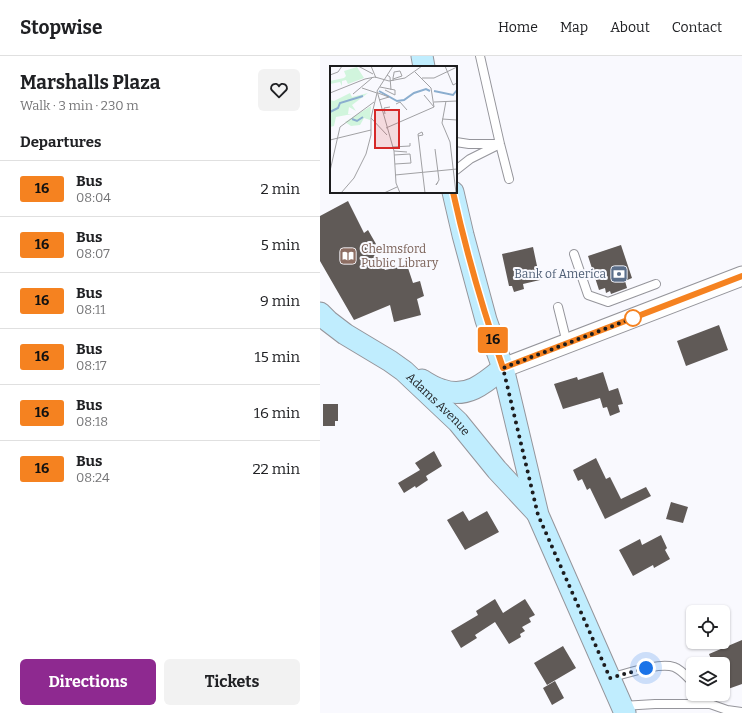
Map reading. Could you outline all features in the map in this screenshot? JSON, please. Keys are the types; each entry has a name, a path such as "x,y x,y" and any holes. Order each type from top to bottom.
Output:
{"main road":[{"path":"422,56 424,66"},
{"path":"453,193 486,320 503,368 538,515 623,710"},
{"name":"Adams Avenue","path":"320,313 328,322 345,334 404,371 458,422 538,515"},
{"path":"469,391 488,358 486,320"},
{"path":"320,329 345,334"},
{"path":"404,371 441,390 456,393 469,391 480,386 503,368"}],"street":[{"path":"503,368 742,276"}],"lane":[{"path":"480,56 509,179"},
{"path":"457,142 468,144 500,144"},
{"path":"457,169 470,159 500,144"},
{"path":"574,254 588,295 608,302 656,284"},
{"path":"558,307 567,343"},
{"path":"610,678 659,666 673,667 686,675"},
{"path":"623,710 655,704 710,704 727,710 742,712"}],"building":[{"name":"Chelmsford Public Library","path":"348,201 364,233 368,230 376,244 370,248 385,270 407,265 413,283 420,281 424,296 417,299 421,315 394,322 390,305 354,320 320,261 320,216"},
{"path":"621,245 632,278 625,281 627,288 611,294 610,291 606,293 605,288 599,290 588,256"},
{"path":"533,247 540,280 523,284 524,289 514,292 512,286 509,286 502,254"},
{"path":"719,325 728,350 686,366 677,341"},
{"path":"603,372 609,391 618,388 623,404 618,405 620,412 610,416 607,407 603,408 600,398 563,409 554,384 577,377 578,380"},
{"path":"323,404 338,404 338,421 335,421 335,426 323,426"},
{"path":"434,451 442,466 426,476 428,480 416,488 415,486 404,493 398,483 420,470 415,463"},
{"path":"596,458 606,479 610,477 621,499 646,487 651,496 605,519 590,488 587,490 582,479 578,481 573,470"},
{"path":"671,502 688,507 683,523 666,519"},
{"path":"463,511 469,521 487,511 499,532 465,550 447,520"},
{"path":"661,535 667,548 665,550 670,559 654,568 653,565 633,576 619,550 640,539 642,545"},
{"path":"495,599 503,613 525,599 535,615 529,618 531,622 522,627 525,631 520,634 521,637 509,644 495,622 475,635 477,638 461,648 451,631 478,615 476,611"},
{"path":"742,640 742,684 730,688 730,657 710,657 709,654 721,649 730,649 730,645"},
{"path":"563,646 576,668 547,685 534,663"},
{"path":"555,681 564,698 552,705 543,688"}],"bus line":[{"name":"16","path":"453,193 486,320 503,368 742,276"}],"place":[{"name":"Chelmsford Public Library","path":"348,256"},
{"name":"Bank of America","path":"619,274"}],"route":[{"path":"633,318 636,317 503,368 538,515 583,620 610,678 646,668"}]}
